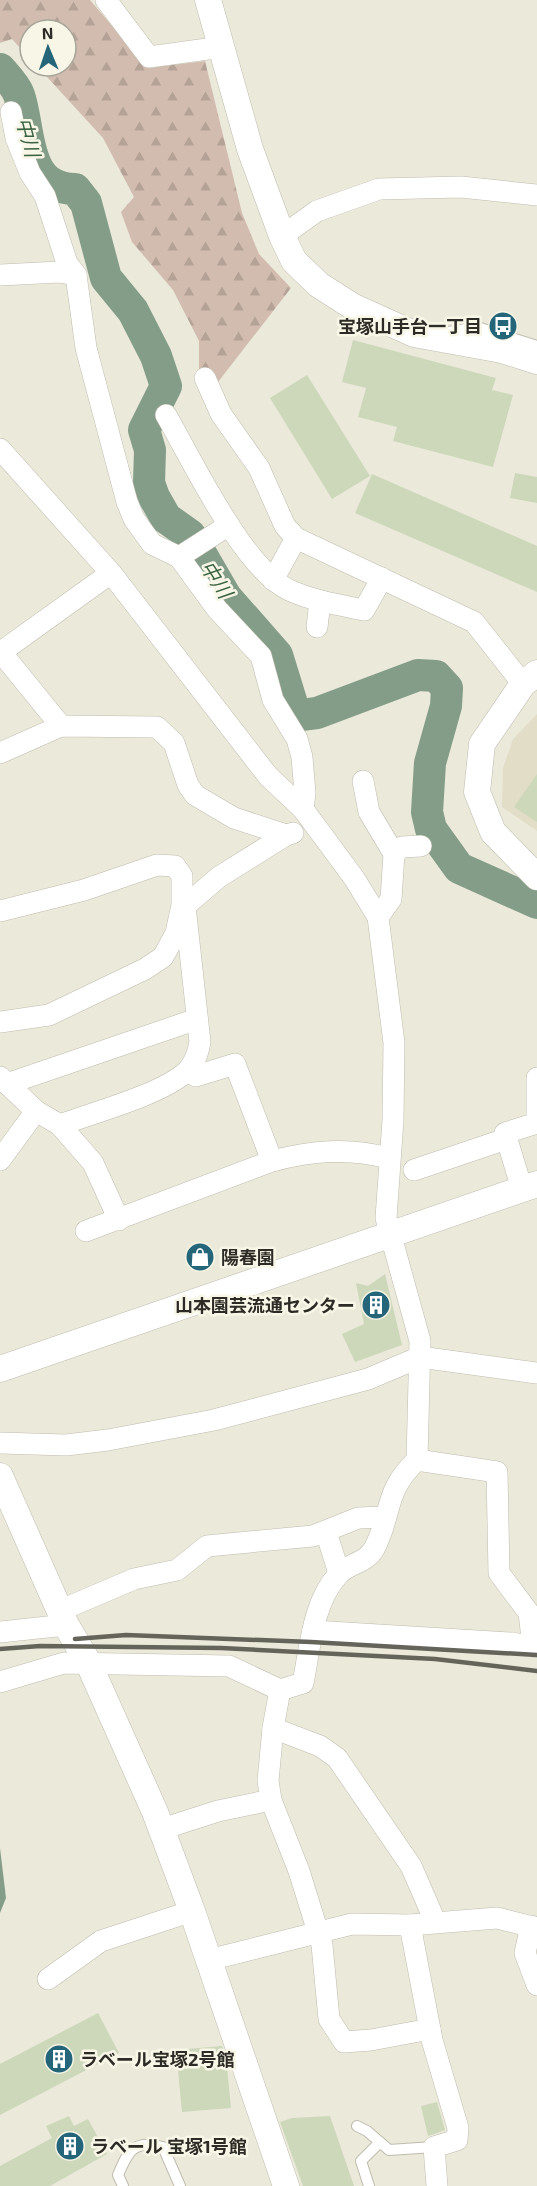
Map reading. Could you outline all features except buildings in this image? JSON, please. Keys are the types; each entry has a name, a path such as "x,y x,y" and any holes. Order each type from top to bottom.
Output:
{"street":[{"path":"106,0 149,57 222,46"},
{"path":"208,0 250,149 282,236 294,261 319,285 352,306 414,334 534,357"},
{"path":"11,112 16,138 30,172 45,196 67,263 76,275 86,348 127,502 134,519 152,544 179,557 217,609 261,656 273,700 297,739 302,757 305,793 303,809"},
{"path":"282,236 316,211 379,189 461,187 537,195"},
{"path":"0,274 60,272 76,275"},
{"path":"205,378 221,414 259,468 285,526 296,538 474,622 530,679 482,744 477,792 493,832 537,877"},
{"path":"165,415 229,525 273,580 288,590 320,601 364,610 382,578"},
{"path":"0,449 111,573 268,776 303,809 354,878 378,917 394,1043 393,1120 388,1158 386,1218 420,1341 417,1460 403,1473 390,1497 369,1558 339,1574 324,1597 313,1631 303,1683 280,1690 229,1666 88,1662 64,1663 0,1682"},
{"path":"179,557 229,525"},
{"path":"273,580 296,538"},
{"path":"61,726 1,651 111,573"},
{"path":"317,627 320,601"},
{"path":"0,753 61,726 157,727 174,743 188,785 195,795 234,818 286,835"},
{"path":"363,781 369,812 394,854 391,898 378,917"},
{"path":"0,1022 48,1015 155,963 173,942 183,905 219,877 286,835 318,830"},
{"path":"394,854 402,847 421,846"},
{"path":"0,911 84,890 168,863 180,870 200,1042 198,1053 188,1071 168,1085 60,1125"},
{"path":"119,1220 93,1163 60,1125 36,1111 4,1080 197,1019"},
{"path":"188,1071 196,1076 235,1064 272,1161"},
{"path":"0,1369 530,1187 505,1133 537,1122 537,1078"},
{"path":"0,1160 36,1111"},
{"path":"414,1170 506,1139"},
{"path":"86,1231 272,1161 302,1153 365,1152 388,1158"},
{"path":"0,1443 66,1445 108,1440 214,1420 368,1379 420,1357 537,1373"},
{"path":"417,1460 497,1472 499,1573 529,1613 532,1638 537,1646"},
{"path":"0,1476 63,1618 88,1662 162,1829 286,2186"},
{"path":"0,1632 63,1618 134,1579 177,1570 207,1546 326,1532 358,1518 384,1517"},
{"path":"326,1532 339,1574"},
{"path":"313,1631 537,1646"},
{"path":"280,1690 273,1728 268,1781 271,1800 319,1931 328,2019 344,2042 371,2040 430,2029"},
{"path":"273,1728 320,1746 337,1758 411,1866 435,1921"},
{"path":"162,1829 218,1811 271,1800"},
{"path":"48,1979 101,1941 192,1911"},
{"path":"209,1960 352,1924 410,1926 435,1921 497,1918 534,1927 525,1953 537,1985"},
{"path":"410,1926 430,2029 458,2128 457,2140 434,2147 437,2186"}],"lane":[{"path":"357,2126 389,2150 434,2147"},
{"path":"369,2186 361,2161 380,2142"},
{"path":"123,2186 118,2175 126,2156 133,2148 149,2143 163,2147 180,2186"}],"shaded area":[{"path":"537,714 537,831 502,807 503,768 513,739"},
{"path":"0,1848 6,1898 0,1913"}],"green space":[{"path":"0,0 90,0 148,68 205,61 242,213 259,254 291,288 218,382 199,371 199,341 173,290 132,242 121,212 134,197 103,138 48,78 78,78 78,18 18,18 18,46 12,39 0,43"}],"waterway":[{"name":"中川","path":"0,69 19,95 28,140 38,168 46,179 58,186 75,189 86,203 106,278 133,311 156,356 166,386 144,430 150,450 149,483 166,518 190,535 226,597 277,655 293,707 301,715 317,713 418,675 436,676 447,688 446,706 430,763 427,812 431,829 459,868 537,903"}],"railway":[{"path":"75,1639 126,1635 311,1642 537,1655"},
{"path":"0,1649 40,1646 221,1648 435,1659 537,1671"}],"place":[{"name":"宝塚山手台一丁目","path":"503,326"},
{"name":"陽春園","path":"200,1257"},
{"name":"山本園芸流通センター","path":"376,1305"},
{"name":"ラベール宝塚2号館","path":"59,2059"},
{"name":"ラベール 宝塚1号館","path":"70,2146"}]}
